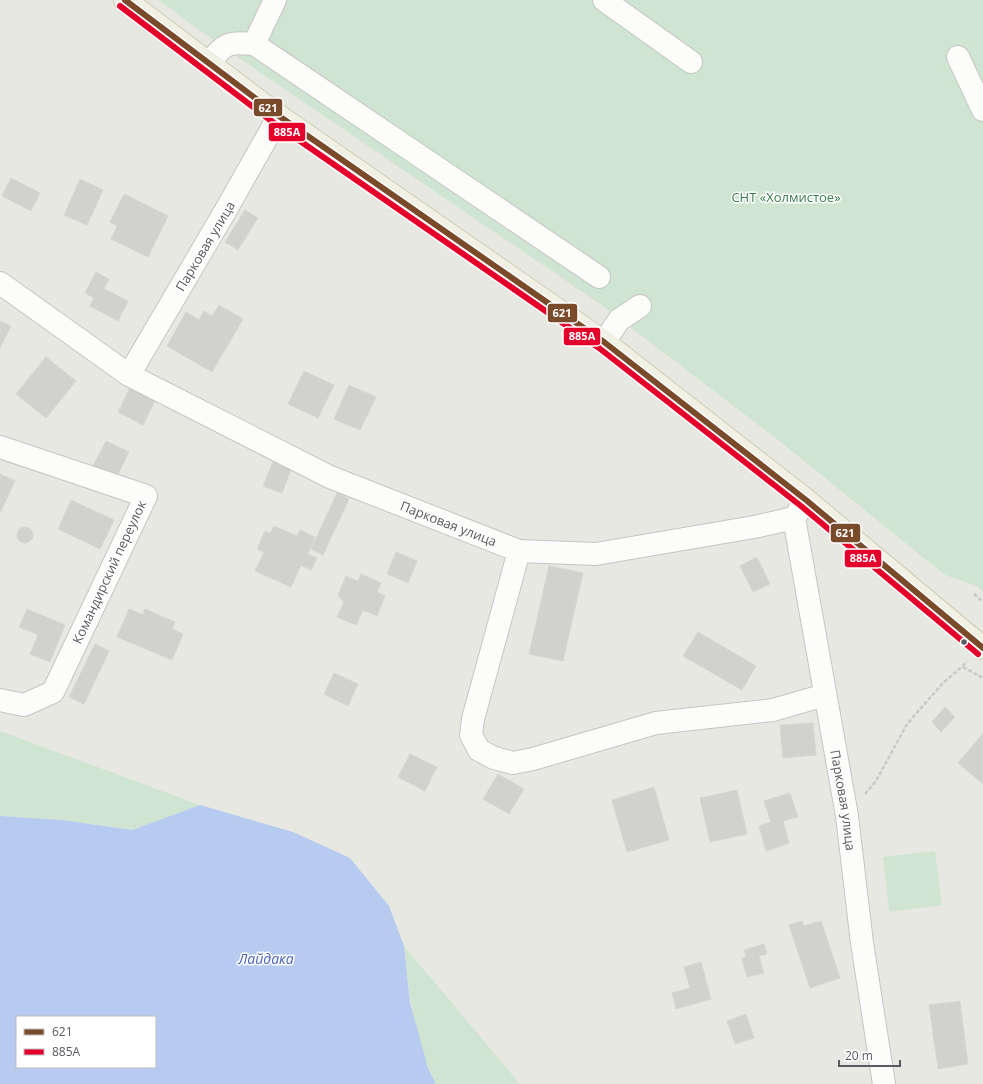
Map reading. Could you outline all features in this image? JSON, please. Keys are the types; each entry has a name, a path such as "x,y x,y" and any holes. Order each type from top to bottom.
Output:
{"main road":[{"path":"125,0 279,116 604,342 806,500 983,648"}],"street":[{"path":"254,44 274,0"},
{"path":"604,0 691,62"},
{"path":"209,63 220,49 232,42 254,44 599,277"},
{"path":"958,57 983,110"},
{"name":"Парковая улица","path":"129,375 279,116"},
{"name":"Парковая улица","path":"0,283 129,375 330,477 519,551 596,554 754,527 794,518 847,816 862,943 884,1084"},
{"path":"604,342 619,320 640,306"},
{"name":"Командирский переулок","path":"0,447 146,496 53,692 24,705 0,700"},
{"path":"794,518 806,500"},
{"path":"519,551 473,719 471,735 479,750 494,758 513,763 656,723 773,710 825,695"}],"path":[{"path":"974,594 983,602"},
{"path":"847,816 876,781 907,724 942,684 983,648"},
{"path":"963,666 983,678"}],"green space":[{"name":"СНТ «Холмистое»","path":"158,0 983,0 983,592 977,586 945,575 778,440 600,304 220,45"},
{"path":"0,731 200,805 132,830 62,820 0,816"},
{"path":"935,851 942,905 889,912 883,857"},
{"path":"404,946 520,1084 436,1084 423,1051 414,1017"}],"water":[{"name":"Лайдака","path":"200,805 293,832 350,858 389,906 404,946 410,1002 428,1068 436,1084 0,1084 0,816 62,820 132,830"}],"building":[{"path":"11,178 40,193 31,211 2,196"},
{"path":"80,179 103,190 87,225 64,215"},
{"path":"124,194 168,216 148,257 111,239 117,226 110,222"},
{"path":"245,210 258,218 238,250 225,242"},
{"path":"96,272 109,279 104,289 128,301 118,321 90,306 94,298 85,293"},
{"path":"219,305 243,319 212,372 167,346 186,312 199,320 204,311 212,316"},
{"path":"0,321 11,326 0,348"},
{"path":"46,357 76,381 46,418 16,394"},
{"path":"304,371 334,385 318,418 288,404"},
{"path":"349,385 376,397 360,430 334,419"},
{"path":"130,388 155,401 143,425 118,412"},
{"path":"106,441 129,452 116,478 93,466"},
{"path":"273,462 291,469 282,493 263,486"},
{"path":"0,474 15,481 0,513"},
{"path":"337,493 349,499 323,555 311,549"},
{"path":"71,500 114,520 100,549 58,529"},
{"path":"274,526 297,536 300,530 315,537 308,554 317,558 311,570 301,565 291,587 255,571 264,552 257,549 265,531 270,533"},
{"path":"25,527 32,532 33,535 28,542 25,543 18,538 17,535 22,528"},
{"path":"396,552 417,561 408,583 387,574"},
{"path":"757,557 770,584 753,592 740,566"},
{"path":"549,566 583,573 563,661 529,654"},
{"path":"361,574 381,583 377,592 385,596 377,616 363,610 356,625 337,617 344,602 338,595 346,576 358,581"},
{"path":"27,609 65,625 50,662 30,654 38,635 19,627"},
{"path":"129,609 143,615 145,609 175,622 172,629 183,634 172,660 117,637"},
{"path":"698,632 756,666 742,690 683,656"},
{"path":"95,644 109,651 84,704 69,697"},
{"path":"334,673 358,684 348,706 324,694"},
{"path":"945,707 955,717 941,732 932,722"},
{"path":"813,723 816,755 783,758 780,725"},
{"path":"983,733 983,784 958,763"},
{"path":"410,754 437,767 425,791 398,777"},
{"path":"498,774 524,789 509,814 483,799"},
{"path":"654,787 669,840 627,852 612,800"},
{"path":"737,790 747,834 710,842 700,798"},
{"path":"790,793 798,817 783,821 789,843 766,851 759,826 771,822 764,801"},
{"path":"802,921 804,926 821,921 840,978 810,988 789,925"},
{"path":"764,944 767,954 759,956 764,973 747,977 742,959 746,956 744,950"},
{"path":"701,962 711,999 676,1009 672,993 690,988 684,967"},
{"path":"960,1001 968,1064 938,1069 929,1005"},
{"path":"746,1014 754,1038 735,1044 727,1021"}],"transit line":[{"name":"621","path":"125,0 279,116 604,342 806,500 983,648"},
{"name":"885А","path":"120,6 274,123 599,348 801,506 978,654"}]}
